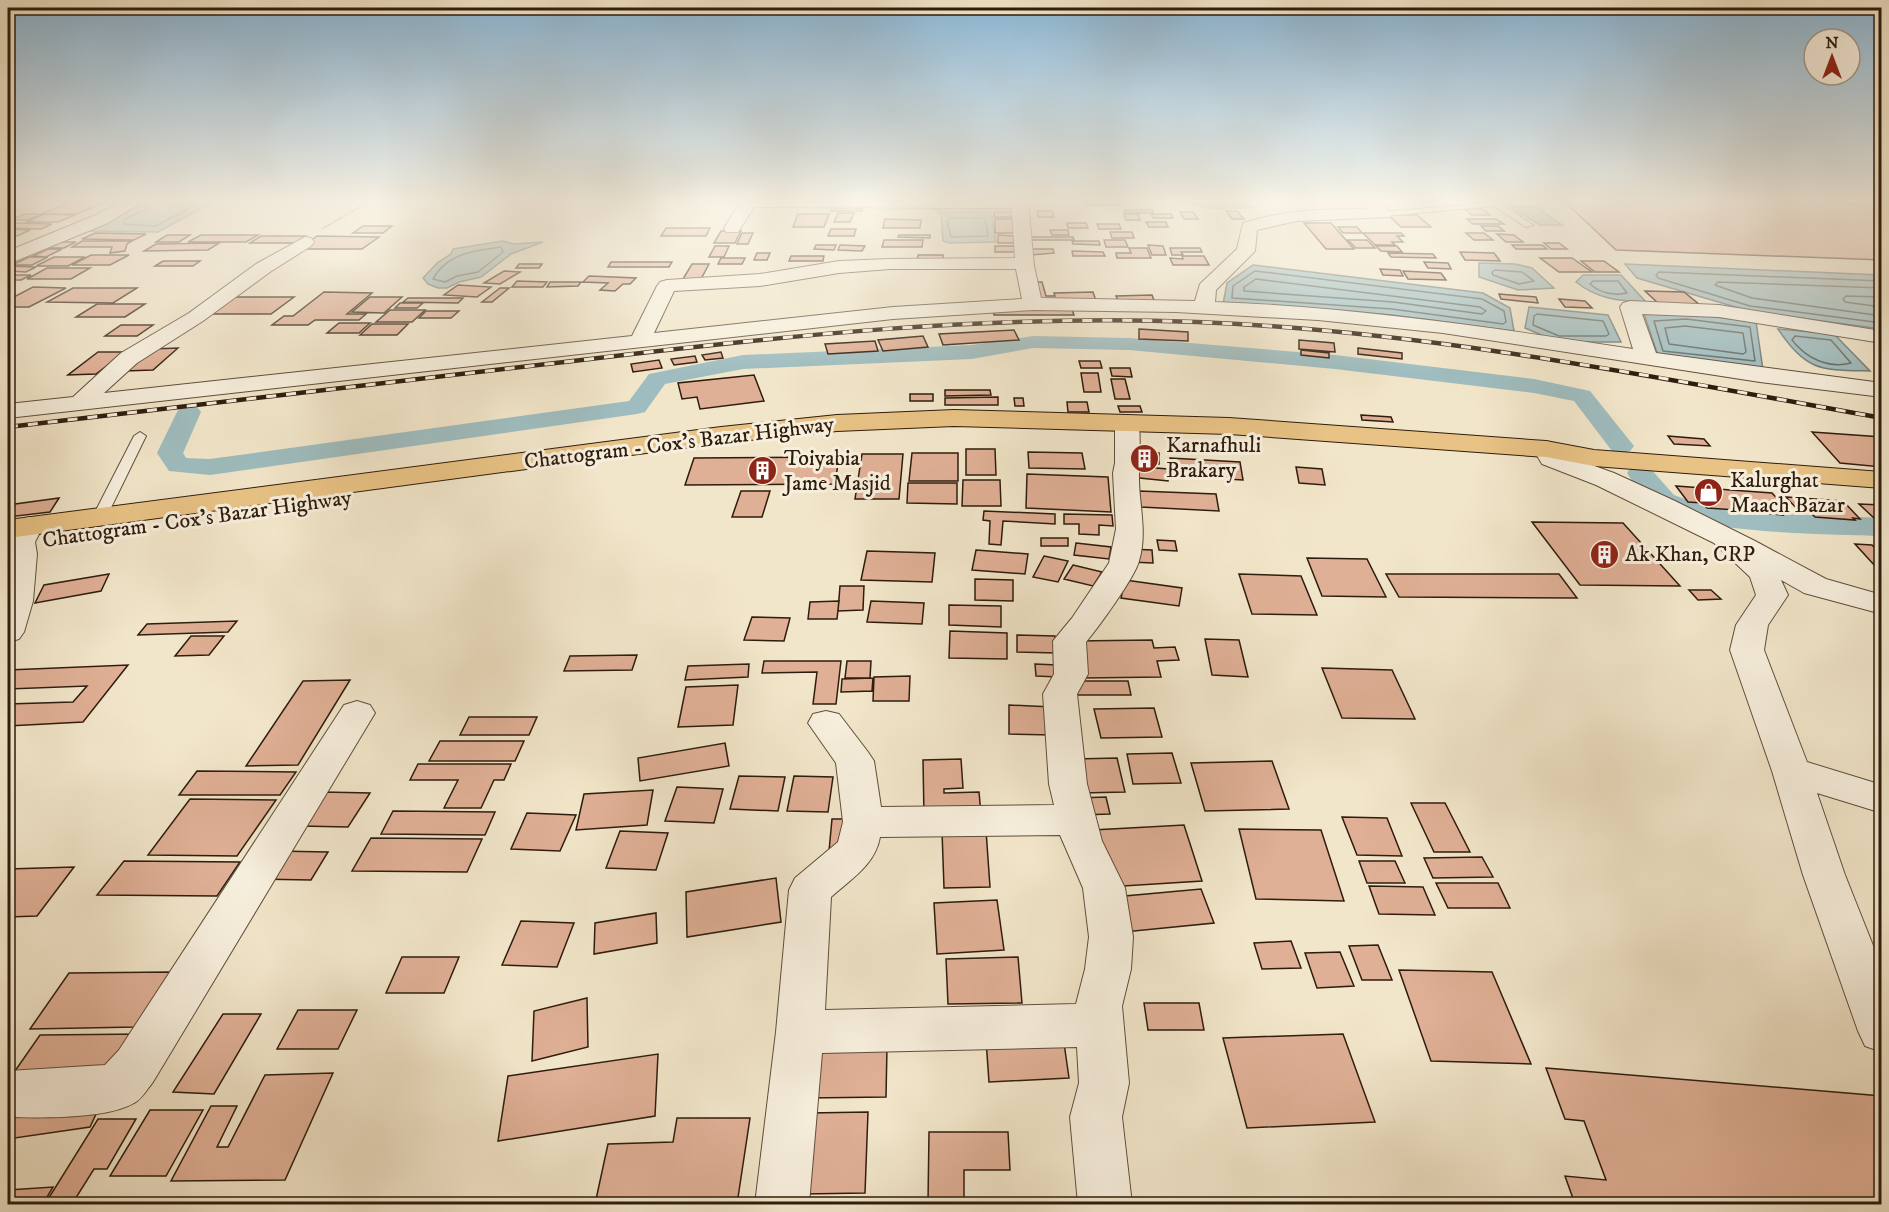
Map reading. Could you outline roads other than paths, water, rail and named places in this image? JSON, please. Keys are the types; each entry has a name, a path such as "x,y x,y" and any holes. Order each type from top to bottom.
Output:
{"highway":[{"name":"Chattogram - Cox's Bazar Highway","path":"16,535 99,516 775,429 954,418 1127,429 1181,436 1467,452 1549,454 1881,480"},
{"name":"Chattogram - Cox's Bazar Highway","path":"16,535 839,437 1127,429"}],"street":[{"path":"81,402 129,358 196,317 278,259"},
{"path":"1025,259 1033,304"},
{"path":"1203,307 1208,288 1238,259"},
{"path":"640,340 667,286 760,280 839,267 890,264 1025,263"},
{"path":"8,411 893,313 1033,304 1287,311 1414,323 1760,375 1881,390"},
{"path":"1647,358 1630,307 1719,311 1881,337"},
{"path":"1105,1204 1096,1117 1104,1083 1099,1025 1100,1006 1108,969 1111,937 1104,888 1082,841 1068,784 1060,694 1071,674 1069,641 1084,624 1124,563 1130,530 1126,482 1127,429"},
{"path":"1549,454 1725,538 1815,586 1881,605"},
{"path":"8,632 17,601 22,554 16,535"},
{"path":"1725,538 1764,574 1772,595 1752,625 1747,650 1791,771 1824,875 1881,1031"},
{"path":"8,1094 87,1091 118,1086 136,1066 357,713"},
{"path":"782,1204 800,1032 810,890 856,850 863,822 855,762 826,723"},
{"path":"1791,771 1881,799"},
{"path":"863,822 1077,820"},
{"path":"800,1032 1099,1025"}],"lane":[{"path":"99,516 140,436"}],"water":[{"path":"444,259 505,259 481,277 459,282 447,288 438,288 428,284 423,278"},
{"path":"1479,263 1515,264 1532,268 1554,288 1518,290 1479,277"},
{"path":"1625,264 1881,275 1881,329 1749,311 1637,278"},
{"path":"1253,265 1483,293 1510,308 1514,331 1391,315 1223,304 1227,283"},
{"path":"1583,275 1621,275 1646,302 1600,296 1576,282"},
{"path":"1529,307 1608,315 1621,342 1558,342 1525,328"},
{"path":"1685,313 1756,322 1763,370 1658,356 1644,314"},
{"path":"1778,329 1834,334 1870,371 1827,369 1817,366 1797,354"},
{"path":"1158,1199 1254,1204 1155,1204"}],"waterway":[{"path":"189,412 170,453 178,465 210,467 637,407 657,379 743,362 972,352 1033,342 1129,344 1335,362 1534,386 1582,396 1621,446"},
{"path":"1640,473 1664,501 1680,509 1734,519 1767,522 1882,527"}],"railway":[{"path":"8,427 728,343 962,324 1119,320 1283,327 1370,335 1541,358 1882,418"}],"place":[{"name":"Karnafhuli Brakary","path":"1145,458"},
{"name":"Toiyabia Jame Masjid","path":"763,471"},
{"name":"Kalurghat Maach Bazar","path":"1709,493"},
{"name":"Ak Khan, CRP","path":"1604,554"}]}
